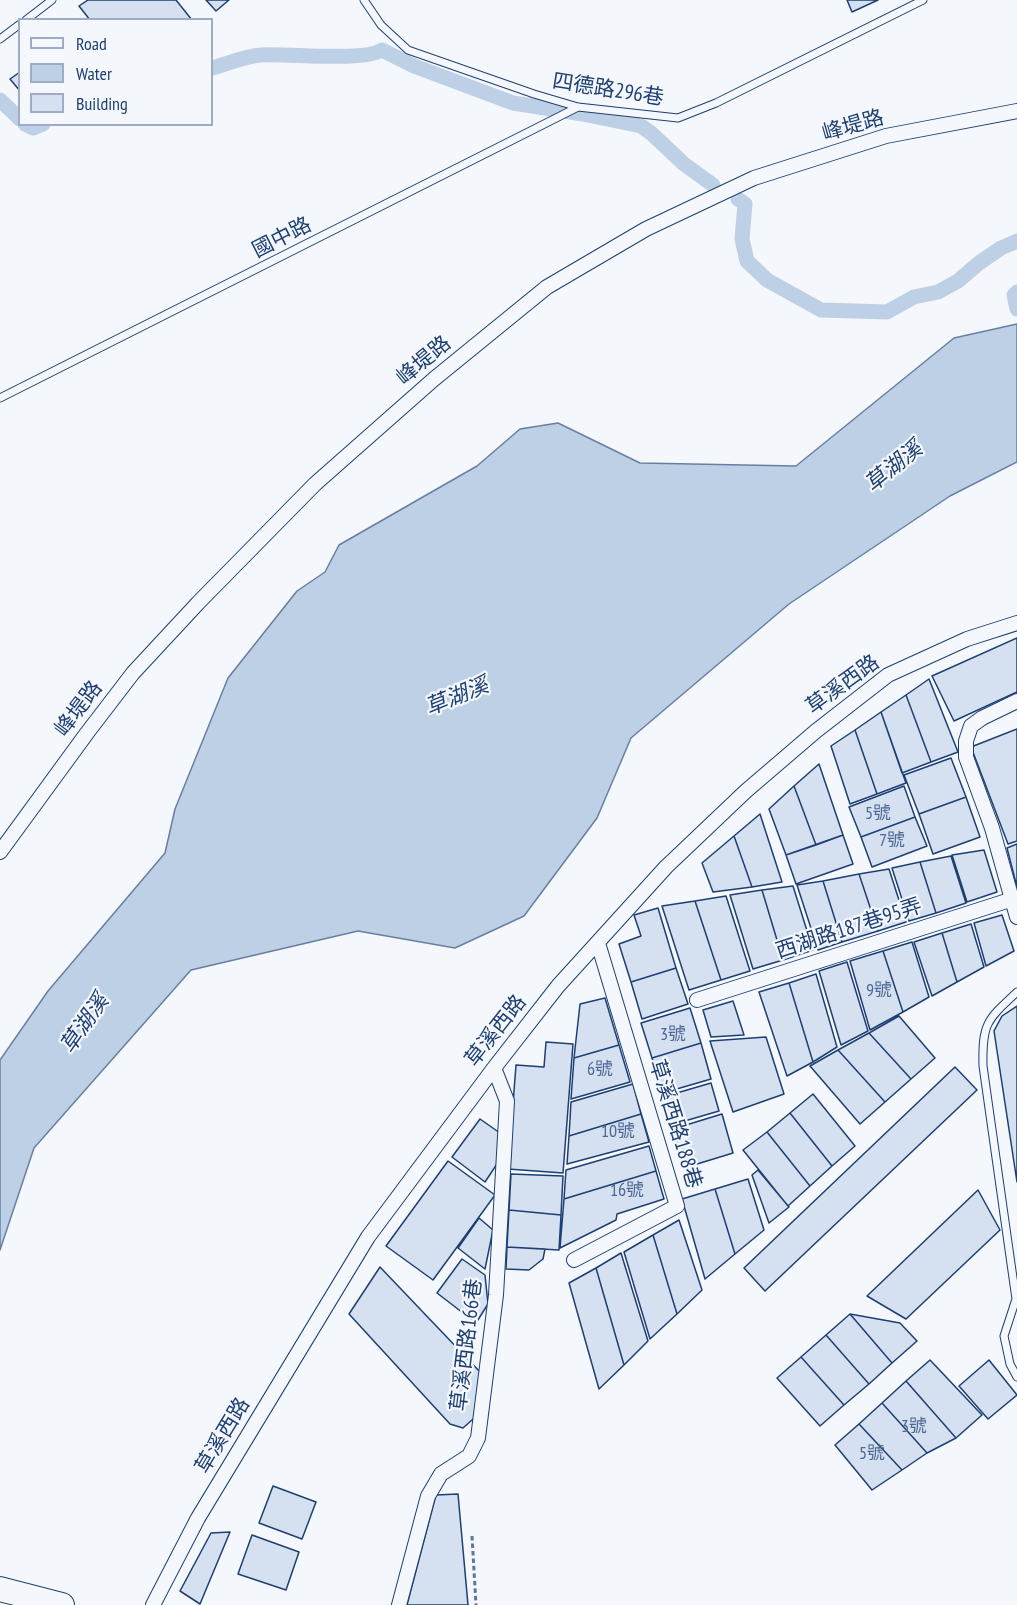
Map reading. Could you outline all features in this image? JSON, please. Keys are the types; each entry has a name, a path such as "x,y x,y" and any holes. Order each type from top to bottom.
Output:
{"highway":[{"path":"0,1589 62,1605"}],"street":[{"name":"峰堤路","path":"0,852 133,673 198,603 315,484 434,379 547,287 646,228 754,178 886,136 1017,111"},
{"name":"草溪西路","path":"153,1605 198,1518 368,1237 558,986 666,867 781,759 888,675 967,639 1017,623"},
{"path":"1017,701 971,726 966,741 966,757 992,828 1017,917"},
{"name":"西湖路187巷95弄","path":"697,1000 1013,899"},
{"name":"草溪西路188巷","path":"574,1260 677,1206 598,943"},
{"name":"草溪西路166巷","path":"399,1605 428,1496 441,1474 469,1456 478,1438 496,1295 507,1101 494,1068"}],"lane":[{"path":"29,18 52,0"},
{"name":"四德路296巷","path":"364,0 381,25 408,50 578,107 678,118 716,103 923,0"},
{"path":"0,39 18,26"},
{"name":"國中路","path":"0,398 578,107"},
{"path":"1017,992 989,1019 982,1041 983,1066 1016,1299 1004,1336 1010,1364 1017,1377"}],"path":[{"path":"472,1536 476,1605"}],"water":[{"name":"草湖溪","path":"1017,324 1017,462 950,496 789,604 631,738 597,818 524,916 455,948 358,931 191,970 34,1148 0,1250 0,1060 48,991 165,853 175,809 228,678 297,591 325,572 339,545 477,466 520,429 558,423 640,463 796,466 954,338"}],"building":[{"path":"88,0 176,0 190,18 88,18 79,6"},
{"path":"206,0 229,0 216,11"},
{"path":"847,0 878,0 852,12"},
{"path":"18,73 18,89 10,79"},
{"path":"1017,638 1017,692 954,721 932,676"},
{"path":"929,679 958,752 931,762 906,695"},
{"path":"906,695 931,762 902,773 881,712"},
{"path":"881,712 906,783 877,794 855,730"},
{"path":"1017,729 1017,841 1008,844 971,747"},
{"path":"855,730 877,794 850,804 831,746"},
{"path":"951,758 966,797 919,814 904,775"},
{"path":"819,764 843,835 816,845 794,786"},
{"path":"794,786 816,845 786,855 769,809"},
{"path":"904,786 915,817 861,837 849,807"},
{"path":"966,797 980,837 933,854 919,814"},
{"path":"760,814 782,882 752,887 734,836"},
{"path":"915,817 927,846 872,867 861,837"},
{"path":"843,835 853,864 796,884 786,855"},
{"path":"734,836 752,887 713,892 702,863"},
{"path":"1017,844 1017,887 1007,848"},
{"path":"984,850 997,892 967,902 952,855"},
{"path":"951,856 966,903 936,913 920,862"},
{"path":"920,862 936,913 909,921 892,868"},
{"path":"889,869 906,922 878,931 859,874"},
{"path":"859,874 878,931 842,942 823,881"},
{"path":"823,881 842,942 818,950 797,885"},
{"path":"793,886 813,950 783,960 762,890"},
{"path":"762,890 783,960 753,969 730,895"},
{"path":"726,896 750,971 721,980 695,901"},
{"path":"695,901 721,980 689,990 662,906"},
{"path":"658,908 676,968 631,982 619,944 641,936 634,915"},
{"path":"1002,915 1014,951 986,966 974,923"},
{"path":"971,924 984,967 957,982 942,933"},
{"path":"942,933 957,982 932,996 914,942"},
{"path":"912,942 929,997 903,1012 883,951"},
{"path":"883,951 903,1012 870,1030 850,961"},
{"path":"847,962 868,1031 841,1045 819,971"},
{"path":"676,968 688,1004 642,1019 631,982"},
{"path":"816,974 837,1047 813,1062 789,983"},
{"path":"789,983 813,1062 787,1076 759,992"},
{"path":"605,998 619,1045 574,1058 580,1004"},
{"path":"733,1001 744,1035 711,1037 703,1010"},
{"path":"1017,1006 1017,1182 994,1031 1002,1016"},
{"path":"690,1008 701,1043 652,1058 641,1023"},
{"path":"899,1016 935,1058 911,1079 869,1033"},
{"path":"869,1033 911,1079 885,1102 838,1050"},
{"path":"766,1037 784,1094 733,1112 710,1041"},
{"path":"546,1042 573,1044 563,1173 508,1169 516,1065 544,1067"},
{"path":"701,1043 711,1079 663,1093 652,1058"},
{"path":"619,1045 630,1082 571,1099 574,1058"},
{"path":"838,1050 885,1102 860,1124 810,1066"},
{"path":"955,1067 977,1090 765,1291 744,1268"},
{"path":"711,1083 719,1111 671,1125 663,1097"},
{"path":"633,1084 641,1114 569,1136 571,1102"},
{"path":"813,1094 855,1146 832,1166 790,1113"},
{"path":"790,1113 832,1166 810,1186 767,1132"},
{"path":"641,1114 649,1142 567,1164 569,1136"},
{"path":"722,1114 733,1153 684,1168 673,1129"},
{"path":"480,1119 500,1133 499,1161 485,1182 452,1157"},
{"path":"767,1132 810,1186 788,1206 743,1150"},
{"path":"649,1146 656,1171 564,1199 566,1170"},
{"path":"448,1161 495,1195 433,1280 386,1246"},
{"path":"758,1170 789,1207 769,1223 752,1175"},
{"path":"656,1171 664,1199 617,1214 616,1220 560,1248 564,1199"},
{"path":"511,1174 563,1176 561,1215 509,1210"},
{"path":"748,1179 764,1230 735,1254 715,1189"},
{"path":"715,1189 735,1254 705,1279 682,1199"},
{"path":"978,1190 1000,1230 906,1319 867,1296"},
{"path":"509,1210 561,1215 559,1250 507,1247"},
{"path":"479,1218 493,1230 485,1269 458,1248"},
{"path":"679,1220 702,1290 677,1314 653,1235"},
{"path":"653,1235 677,1314 650,1339 624,1252"},
{"path":"507,1247 545,1249 543,1259 529,1270 506,1269"},
{"path":"621,1253 648,1341 624,1365 596,1268"},
{"path":"462,1259 485,1275 488,1304 476,1323 437,1293"},
{"path":"380,1267 481,1373 481,1412 463,1428 450,1424 349,1314"},
{"path":"596,1268 624,1365 599,1389 569,1283"},
{"path":"850,1314 900,1323 917,1341 892,1363"},
{"path":"850,1314 892,1363 869,1384 826,1335"},
{"path":"826,1335 869,1384 844,1405 801,1357"},
{"path":"801,1357 844,1405 820,1426 777,1378"},
{"path":"930,1360 982,1415 956,1438 906,1381"},
{"path":"989,1360 1017,1395 988,1419 959,1386"},
{"path":"906,1381 956,1438 927,1453 882,1403"},
{"path":"882,1403 927,1453 902,1470 859,1424"},
{"path":"859,1424 902,1470 872,1490 835,1445"},
{"path":"273,1486 316,1502 302,1539 259,1523"},
{"path":"458,1494 468,1605 407,1605 436,1495"},
{"path":"230,1532 200,1604 180,1591 211,1533"},
{"path":"252,1535 299,1552 286,1590 238,1574"}],"waterway":[{"path":"213,68 242,58 261,55 359,56 382,50 414,66 513,103 641,126 684,164 713,185"},
{"path":"0,100 18,117"},
{"path":"29,126 33,128 38,126"},
{"path":"738,199 745,204 742,239 747,261 767,280 821,310 887,312 914,297 938,292 958,281 1001,248 1017,241"},
{"path":"1017,292 1014,295 1017,309"}]}
